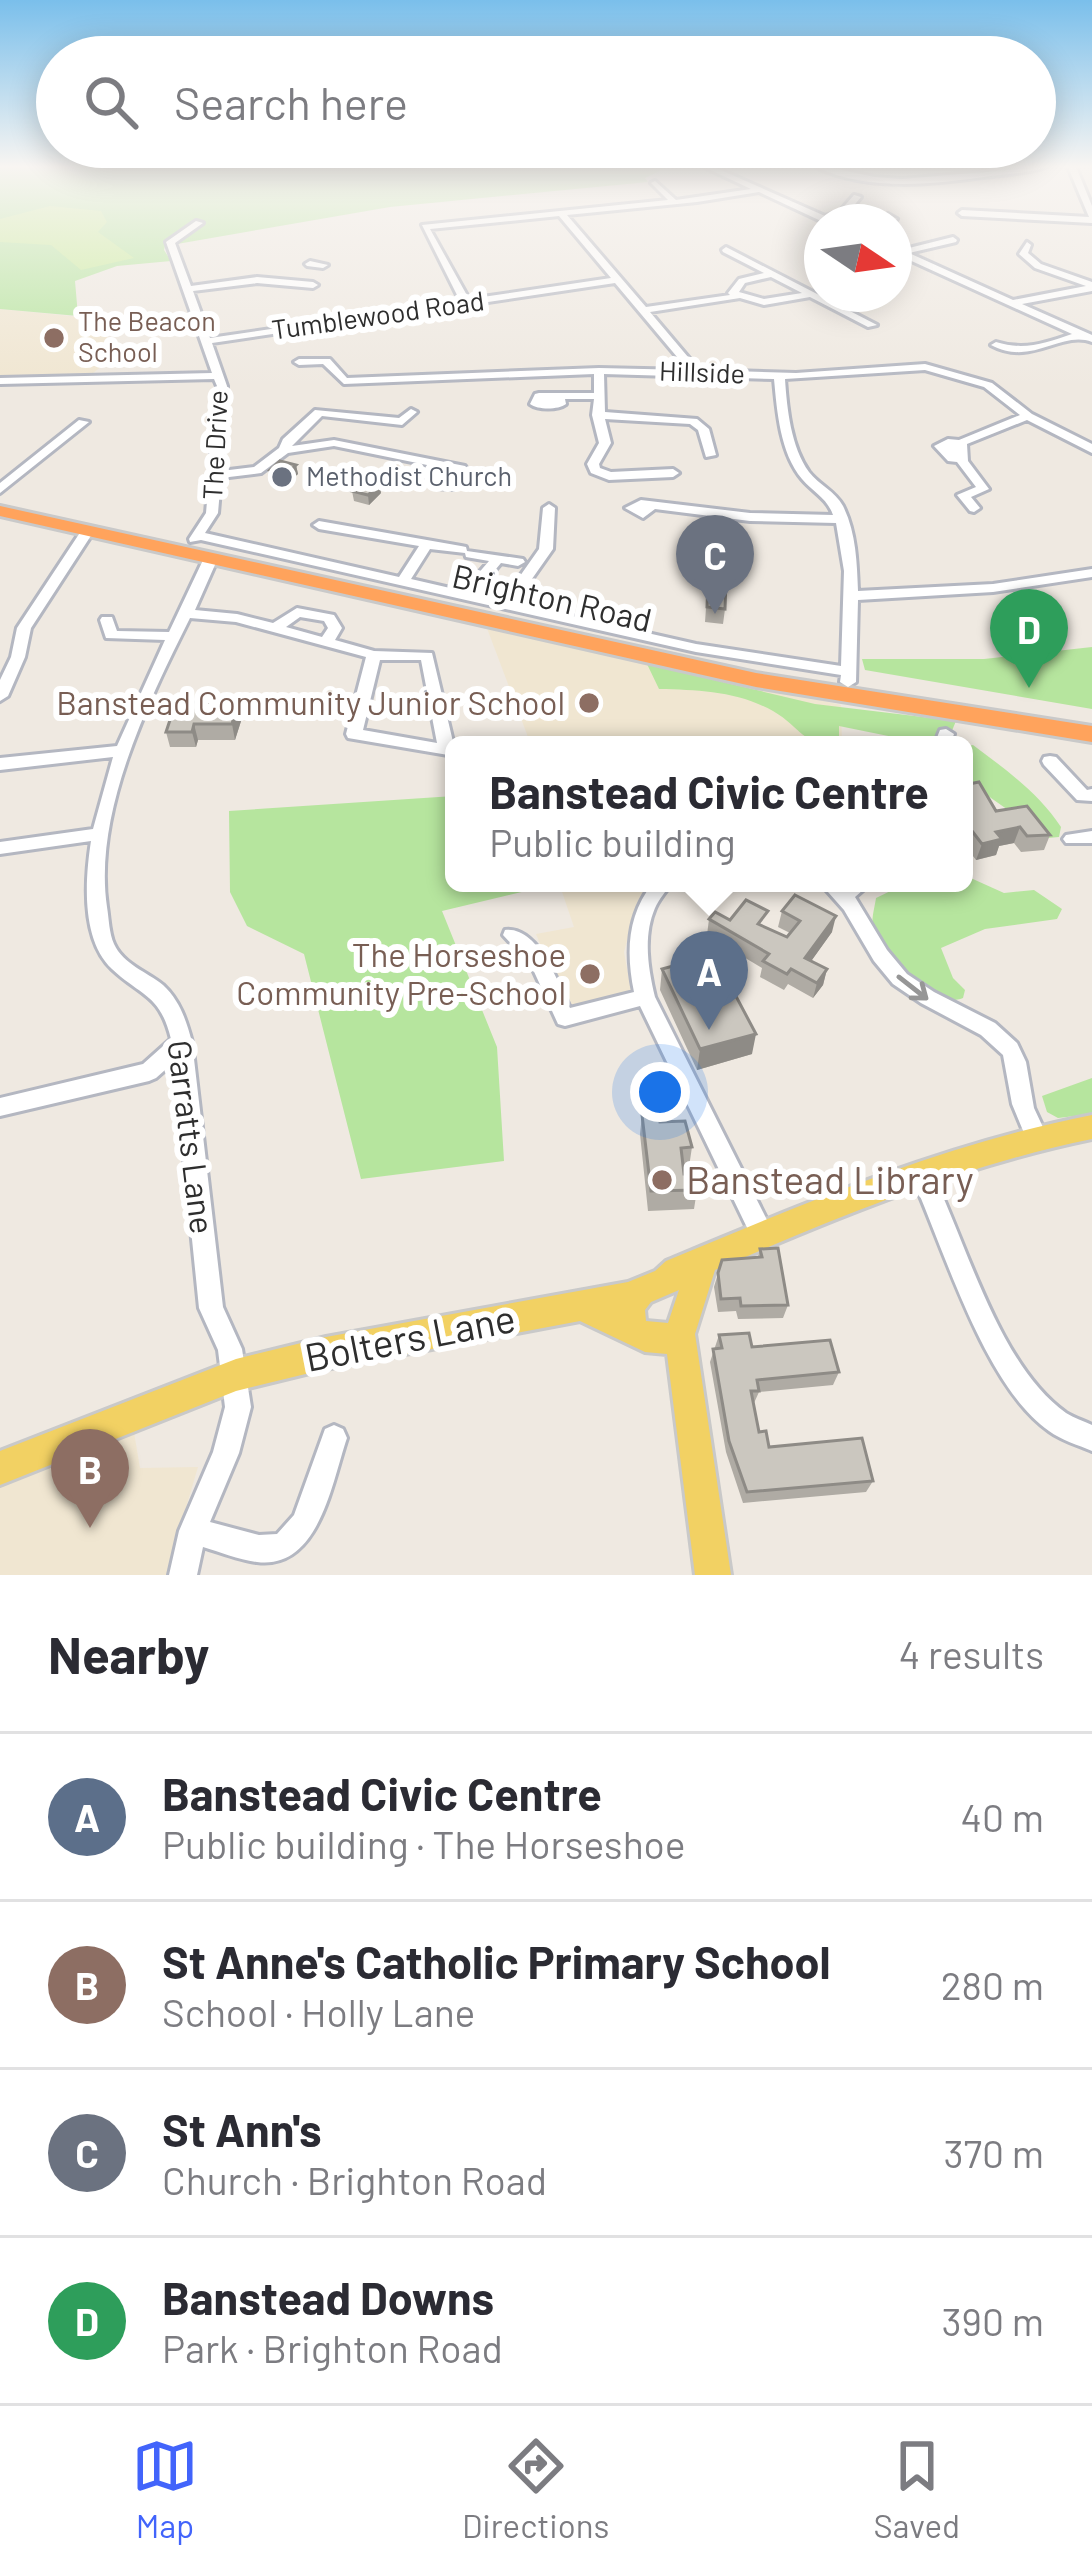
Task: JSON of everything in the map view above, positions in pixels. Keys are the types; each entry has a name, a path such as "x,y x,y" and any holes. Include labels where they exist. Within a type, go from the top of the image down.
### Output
{"highway":[{"name":"Brighton Road","path":"0,509 218,552 217,559 756,680 1092,734"},
{"name":"Brighton Road","path":"92,526 195,538 753,668 848,678 1092,721"}],"main road":[{"path":"657,1322 673,1289 663,1284 703,1260 922,1175 1037,1138 1092,1127"},
{"path":"657,1322 703,1260"},
{"name":"Bolters Lane","path":"0,1468 236,1375 326,1353 584,1306 657,1322"},
{"path":"657,1322 683,1379 712,1575"}],"street":[{"name":"The Drive","path":"172,240 220,376 212,513 195,538"},
{"path":"432,240 466,303"},
{"path":"585,240 696,373"},
{"path":"912,248 944,240"},
{"path":"1027,245 1023,254 1031,262 1092,286"},
{"path":"726,250 804,290"},
{"path":"912,259 1086,337"},
{"path":"189,289 257,280 307,284 316,264"},
{"path":"736,297 734,289 742,281 772,274"},
{"name":"Tumblewood Road","path":"208,341 620,280"},
{"path":"1011,303 1092,286"},
{"path":"646,310 736,297 772,302 804,295"},
{"path":"846,312 872,325"},
{"path":"996,345 1022,350 1086,337"},
{"name":"Hillside","path":"299,362 326,362 344,381 599,370 779,376 897,366 936,368 988,385 1028,416 1092,449"},
{"path":"599,370 598,415 605,447 593,464 603,475 673,473"},
{"path":"0,381 220,376"},
{"path":"779,376 805,476 836,504 840,519 850,596 848,678"},
{"path":"560,396 599,397"},
{"path":"336,411 351,400"},
{"path":"285,450 287,441 314,415 336,411 402,422 411,412"},
{"path":"598,415 699,424 710,455"},
{"path":"974,508 963,495 983,489 961,459 949,457 940,446 948,441 960,443 1028,416"},
{"path":"0,489 83,422"},
{"path":"217,475 257,470 285,450 334,443 439,464"},
{"path":"960,443 965,454 961,459"},
{"path":"605,447 621,450"},
{"path":"507,605 527,583 546,549 549,508"},
{"path":"650,508 840,519"},
{"path":"319,525 339,533 366,532 518,562"},
{"path":"0,696 18,657 24,628 92,526"},
{"name":"Brighton Road","path":"195,538 848,678"},
{"path":"403,581 426,544"},
{"name":"Garratts Lane","path":"217,559 186,613 106,791 98,918 103,944 124,971 162,996 174,1013 182,1042 211,1308 236,1375"},
{"path":"466,596 497,560"},
{"path":"850,596 993,588 1092,573"},
{"path":"277,628 297,612 329,618 335,628 326,642"},
{"path":"186,613 237,618 374,656 418,652 431,661 447,736"},
{"path":"107,620 111,634 175,636"},
{"path":"374,656 354,734 445,750"},
{"path":"0,764 121,751"},
{"path":"1050,761 1089,800"},
{"path":"0,848 100,834"},
{"path":"1072,839 1092,837"},
{"path":"658,892 640,922 637,965 645,998 762,1234"},
{"path":"848,892 896,976 939,1007 970,1017 1009,1048 1019,1073 1021,1102 1037,1138"},
{"path":"512,935 538,961 565,1018 645,998"},
{"path":"0,1107 149,1072 182,1042"},
{"path":"149,1072 187,1087"},
{"path":"922,1175 1021,1390 1057,1425 1092,1438"},
{"path":"183,1575 193,1531 233,1429 236,1375"},
{"path":"193,1531 259,1549 283,1547 305,1523 334,1438"}],"shaded area":[{"name":"The Beacon School","path":"0,309 101,319 113,357 87,378 0,377"},
{"path":"485,623 841,705 842,736 528,736"},
{"name":"The Horseshoe Community Pre-School","path":"562,892 644,892 624,952 632,996 567,1010 536,934 574,927"},
{"path":"134,1432 140,1468 198,1467 166,1575 0,1575 0,1481"}],"green space":[{"path":"0,240 169,240 164,250 171,261 117,266 75,281 78,316 0,309"},
{"path":"110,240 134,258 81,270 51,245 0,242"},
{"path":"1092,647 1092,709 865,670 862,659 984,659"},
{"path":"647,664 815,704 956,721 950,736 888,736 839,726 839,736 805,736 773,711 746,699 659,689"},
{"path":"973,745 1042,803 1061,827 1059,837 1048,838 974,786"},
{"path":"445,797 445,892 521,892 442,911 497,1047 504,1161 361,1179 304,954 247,926 230,892 229,811"},
{"path":"973,879 1004,893 1034,890 1062,909 1057,919 985,929 941,948 953,978 965,990 963,998 950,1000 922,989 895,967 873,927 876,898 888,892 973,892"},
{"path":"1092,1078 1092,1114 1058,1118 1047,1112 1042,1096"}],"building":[{"path":"280,461 296,465 286,474 270,470"},
{"path":"365,480 380,484 368,495 352,491"},
{"path":"708,580 726,581 725,609 707,607"},
{"path":"176,702 238,702 232,724 194,724 192,732 166,732"},
{"path":"979,782 996,811 1027,806 1050,835 1027,836 1020,827 996,832 1002,839 982,844 973,832 973,783"},
{"path":"795,895 836,916 805,958 827,969 817,983 763,961 769,954 709,919 715,912 730,920 746,900 768,911 758,924 787,937 800,921 782,911"},
{"path":"707,945 710,950 718,948 737,983 730,985 756,1034 700,1049 662,969 688,962 683,951"},
{"path":"659,1114 660,1122 685,1121 692,1147 681,1148 684,1174 695,1174 697,1190 651,1191 642,1115"},
{"path":"778,1248 788,1305 741,1306 740,1298 721,1299 718,1273 722,1260 762,1257 760,1249"},
{"path":"749,1333 752,1347 830,1340 839,1372 757,1380 759,1391 751,1391 759,1432 766,1431 769,1447 862,1438 873,1481 747,1492 729,1441 713,1349 722,1348 719,1335"}],"place":[{"name":"The Beacon School","path":"54,338"},
{"name":"Methodist Church","path":"282,477"},
{"name":"St Ann's","path":"715,614"},
{"name":"Banstead Downs","path":"1029,688"},
{"name":"Banstead Community Junior School","path":"589,703"},
{"name":"The Horseshoe Community Pre-School","path":"590,974"},
{"name":"Banstead Civic Centre","path":"709,1030"},
{"name":"Banstead Library","path":"662,1180"},
{"name":"St Anne's Catholic Primary School","path":"90,1528"}]}
